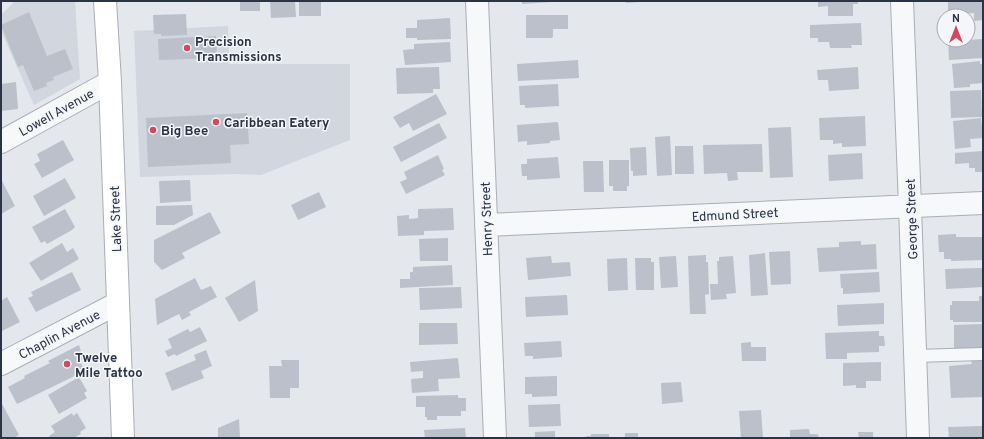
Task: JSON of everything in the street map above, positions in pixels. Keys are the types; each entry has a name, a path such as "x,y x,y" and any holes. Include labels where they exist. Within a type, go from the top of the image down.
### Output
{"main road":[{"name":"Lake Street","path":"105,1 110,82 123,438"}],"street":[{"name":"Henry Street","path":"477,1 495,438"},
{"name":"George Street","path":"902,1 918,438"},
{"name":"Lowell Avenue","path":"1,142 110,82"},
{"name":"Edmund Street","path":"486,225 983,203"},
{"name":"Chaplin Avenue","path":"1,364 118,303"}],"lane":[{"path":"915,356 983,354"}],"shaded area":[{"path":"15,1 75,1 80,79 34,105 1,31 1,15"},
{"path":"228,26 229,64 350,64 350,140 261,175 235,174 140,177 134,31"}],"building":[{"path":"240,1 260,1 260,11 240,11"},
{"path":"270,1 295,1 296,17 271,18"},
{"path":"299,1 321,1 321,16 299,16"},
{"path":"522,1 552,1 552,2 522,4"},
{"path":"626,1 640,1 640,2 626,3"},
{"path":"818,1 858,1 858,4 853,4 853,16 828,16 828,6 818,7"},
{"path":"948,1 983,1 983,20 976,21 976,8 948,8"},
{"path":"29,12 47,56 65,49 73,69 53,77 54,80 46,83 47,86 34,91 23,65 18,67 1,25"},
{"path":"186,14 187,35 161,36 161,34 154,34 153,15"},
{"path":"526,15 568,15 568,29 553,29 553,37 551,38 526,38"},
{"path":"450,18 451,39 417,40 417,38 406,38 406,28 417,28 417,20"},
{"path":"861,23 862,45 851,45 852,48 830,48 829,42 818,42 818,38 810,38 810,25"},
{"name":"Precision Transmissions","path":"216,36 217,58 159,60 158,39"},
{"path":"976,39 983,39 983,58 949,60 948,48 976,48"},
{"path":"450,42 451,62 405,65 403,50 414,49 414,44"},
{"path":"578,60 579,78 518,81 517,64"},
{"path":"980,61 980,64 983,64 983,83 970,84 970,87 954,88 952,64"},
{"path":"439,67 440,89 433,89 433,93 397,94 396,68"},
{"path":"858,67 859,89 829,91 828,80 818,80 817,70"},
{"path":"16,82 18,109 1,111 1,84"},
{"path":"558,84 559,106 525,108 525,105 520,105 519,86"},
{"path":"981,90 982,117 951,118 950,91"},
{"path":"436,94 447,114 413,131 409,123 400,128 393,117"},
{"path":"247,113 249,144 230,145 231,163 148,167 146,118"},
{"path":"865,116 866,146 842,147 842,143 833,144 833,140 820,140 819,118"},
{"path":"981,118 983,138 970,139 971,147 955,149 953,121"},
{"path":"558,122 560,140 550,141 550,143 527,145 527,141 518,142 517,125"},
{"path":"439,123 447,138 401,162 393,147"},
{"path":"791,127 793,177 770,178 768,128"},
{"path":"670,136 672,175 657,176 655,137"},
{"path":"63,140 74,160 42,178 34,164 40,161 37,154"},
{"path":"762,144 763,172 737,172 738,180 728,181 727,173 704,174 703,145"},
{"path":"675,146 693,146 694,174 675,174"},
{"path":"646,147 647,175 633,176 633,171 631,171 630,148"},
{"path":"983,151 983,172 975,172 975,168 969,168 969,163 955,164 955,153"},
{"path":"862,153 863,179 829,181 828,155"},
{"path":"438,155 445,175 406,194 400,182 407,179 404,172"},
{"path":"558,157 560,178 527,180 527,176 522,176 521,164 527,164 527,159"},
{"path":"609,160 629,160 629,186 627,186 627,191 613,191 613,186 609,186"},
{"path":"583,161 603,161 604,192 584,192"},
{"path":"65,178 76,198 44,216 33,196"},
{"path":"1,179 15,206 1,214"},
{"path":"190,180 191,201 160,203 159,181"},
{"path":"319,192 326,207 298,220 291,205"},
{"path":"192,205 193,215 174,225 156,225 156,206"},
{"path":"453,208 454,230 424,231 424,235 398,236 397,216 409,215 409,219 418,218 418,209"},
{"path":"65,209 75,227 47,244 45,241 41,243 32,227"},
{"path":"210,212 221,233 182,253 185,258 162,270 154,262 154,240"},
{"path":"956,234 956,237 983,237 983,260 951,261 951,259 944,259 944,252 939,252 938,235"},
{"path":"448,238 448,261 420,261 419,239"},
{"path":"861,241 861,245 876,244 877,269 819,272 817,248 839,247 839,242"},
{"path":"62,243 67,252 73,248 79,259 41,281 29,263"},
{"path":"790,251 791,284 771,285 769,252"},
{"path":"765,253 768,295 751,296 749,255"},
{"path":"706,255 706,262 708,262 709,294 705,295 706,314 690,314 688,256"},
{"path":"551,256 552,263 570,262 571,276 528,280 526,258"},
{"path":"676,256 678,287 661,288 659,257"},
{"path":"733,256 736,293 726,294 727,299 711,300 710,284 718,284 717,261 719,261 719,257"},
{"path":"627,258 628,290 608,291 607,259"},
{"path":"635,258 651,258 651,262 654,262 654,290 636,290"},
{"path":"452,265 453,285 400,288 400,279 410,279 410,272 413,272 413,267"},
{"path":"983,268 983,287 946,289 945,269"},
{"path":"72,272 81,290 36,312 28,298 33,296 31,292"},
{"path":"879,272 880,292 843,294 840,274"},
{"path":"195,278 201,290 211,286 217,297 189,312 191,315 182,320 179,314 157,325 155,299"},
{"path":"255,280 258,311 239,322 225,298"},
{"path":"461,287 462,308 420,310 419,288"},
{"path":"567,295 568,315 526,317 525,297"},
{"path":"979,296 983,296 983,322 953,322 953,320 950,320 950,305 952,305 952,301 979,301"},
{"path":"7,297 20,322 2,331 1,301"},
{"path":"884,303 884,324 838,326 837,305"},
{"path":"419,323 457,323 458,344 419,345"},
{"path":"983,324 983,349 954,350 954,325"},
{"path":"200,327 207,341 176,356 175,354 168,357 165,351 172,348 168,339 188,329 190,332"},
{"path":"879,331 879,336 884,336 885,346 879,346 879,352 847,353 847,359 826,359 825,333"},
{"path":"561,341 562,357 533,359 533,356 525,356 524,343"},
{"path":"751,342 751,347 766,347 766,361 742,361 741,343"},
{"path":"79,345 83,359 80,361 85,371 17,404 8,387 25,378 24,376 50,363 48,361"},
{"path":"206,350 212,366 201,371 204,378 172,391 165,373 196,360 194,355"},
{"path":"458,358 460,378 438,379 439,391 412,393 411,379 423,378 423,371 411,372 410,362"},
{"path":"281,360 299,360 299,388 290,388 290,398 270,398 269,366 282,366"},
{"path":"983,360 983,397 951,398 949,366 972,364 971,361"},
{"path":"881,362 881,381 866,381 866,388 856,388 856,385 843,386 843,363"},
{"path":"557,376 557,396 532,397 532,394 525,394 525,377"},
{"path":"79,377 87,391 84,393 87,398 59,414 48,395"},
{"path":"681,382 683,402 662,404 661,383"},
{"path":"458,395 458,398 466,398 466,411 461,411 461,416 437,416 437,420 427,420 427,417 425,417 425,407 416,407 416,396"},
{"path":"1,402 19,435 14,438 1,438"},
{"path":"560,404 561,426 529,427 528,405"},
{"path":"761,410 763,438 741,438 739,411"},
{"path":"72,413 73,416 77,413 86,428 80,432 81,434 74,438 50,438 49,436 55,432 51,426"},
{"path":"239,419 240,438 218,438 218,428"},
{"path":"983,426 983,438 949,438 948,427"},
{"path":"465,428 466,438 425,438 424,430"},
{"path":"809,429 810,434 818,434 819,438 790,438 790,430"},
{"path":"555,431 555,438 535,438 535,432"},
{"path":"858,432 873,432 873,438 859,438"},
{"path":"625,433 638,433 638,438 625,438"},
{"path":"591,434 609,434 609,438 587,438 586,436 591,436"}],"place":[{"name":"Precision Transmissions","path":"187,48"},
{"name":"Caribbean Eatery","path":"216,122"},
{"name":"Big Bee","path":"153,130"},
{"name":"Twelve Mile Tattoo","path":"67,364"}]}
